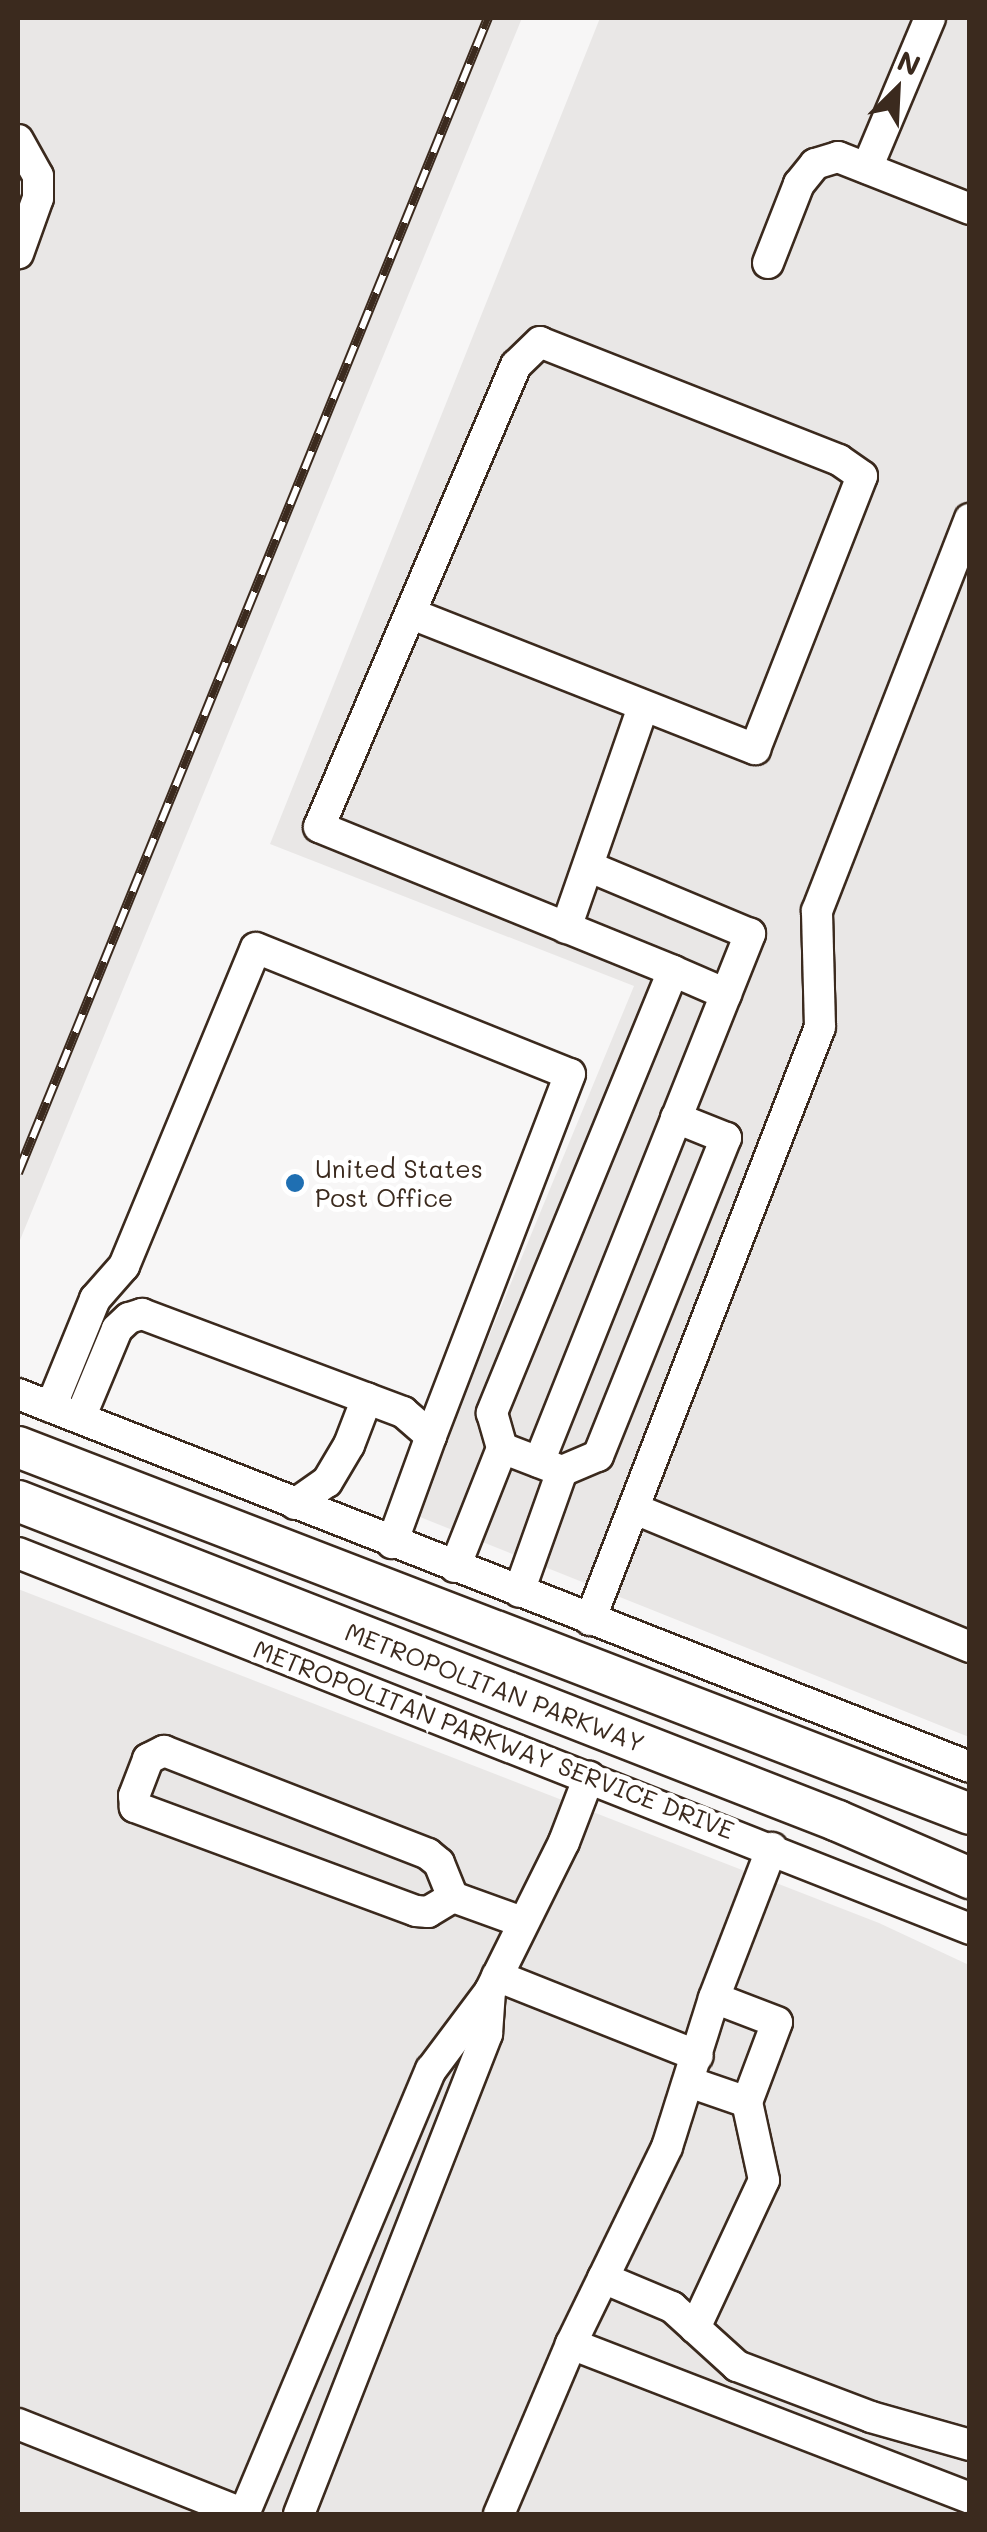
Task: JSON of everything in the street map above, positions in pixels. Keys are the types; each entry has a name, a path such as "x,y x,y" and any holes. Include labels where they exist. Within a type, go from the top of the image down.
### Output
{"main road":[{"name":"METROPOLITAN PARKWAY","path":"18,1447 970,1814"},
{"name":"METROPOLITAN PARKWAY","path":"18,1501 838,1821 970,1878"}],"street":[{"path":"867,168 930,18"},
{"path":"18,140 38,176 38,198 18,254"},
{"path":"768,263 799,184 816,164 838,157 970,210"},
{"path":"412,614 755,749 862,476 839,460 540,342 516,364 318,826 726,994"},
{"path":"590,1620 820,1027 817,911 970,519"},
{"path":"566,928 643,706"},
{"path":"518,1592 550,1466 676,1118 750,934 590,867"},
{"path":"392,1542 570,1074 256,948 124,1266 95,1299 28,1400 80,1418 295,1504 518,1592 970,1767"},
{"path":"455,1567 502,1448 492,1413 673,970"},
{"path":"502,1448 550,1466 598,1456 726,1138 676,1118"},
{"path":"109,1283 129,1318"},
{"path":"80,1418 117,1329 129,1318 156,1316 403,1412 431,1436"},
{"path":"295,1504 327,1482 349,1444 366,1398"},
{"path":"635,1509 970,1647"},
{"name":"METROPOLITAN PARKWAY SERVICE DRIVE","path":"18,1552 970,1928"},
{"path":"453,1897 428,1912 416,1911 135,1806 134,1796 148,1758 164,1751 428,1854 439,1863 453,1897 522,1922"},
{"path":"18,2424 244,2514 431,2070 494,1984 564,1842 589,1777"},
{"path":"498,2514 571,2344 667,2147 714,1998 772,1848"},
{"path":"494,1984 694,2069 747,2102"},
{"path":"299,2514 487,2034 494,1984"},
{"path":"696,2328 764,2180 747,2102 776,2022 714,1998"},
{"path":"603,2278 672,2306 736,2366 871,2417 970,2445"},
{"path":"335,2297 377,2314"},
{"path":"571,2344 970,2498"}],"shaded area":[{"path":"18,18 522,18 18,1245"},
{"path":"600,18 969,18 969,1737 415,1515 634,986 270,844"},
{"path":"18,1589 879,1923 969,1965 969,2514 18,2514"}],"railway":[{"path":"18,1173 488,18"}],"place":[{"name":"United States Post Office","path":"295,1183"}]}
